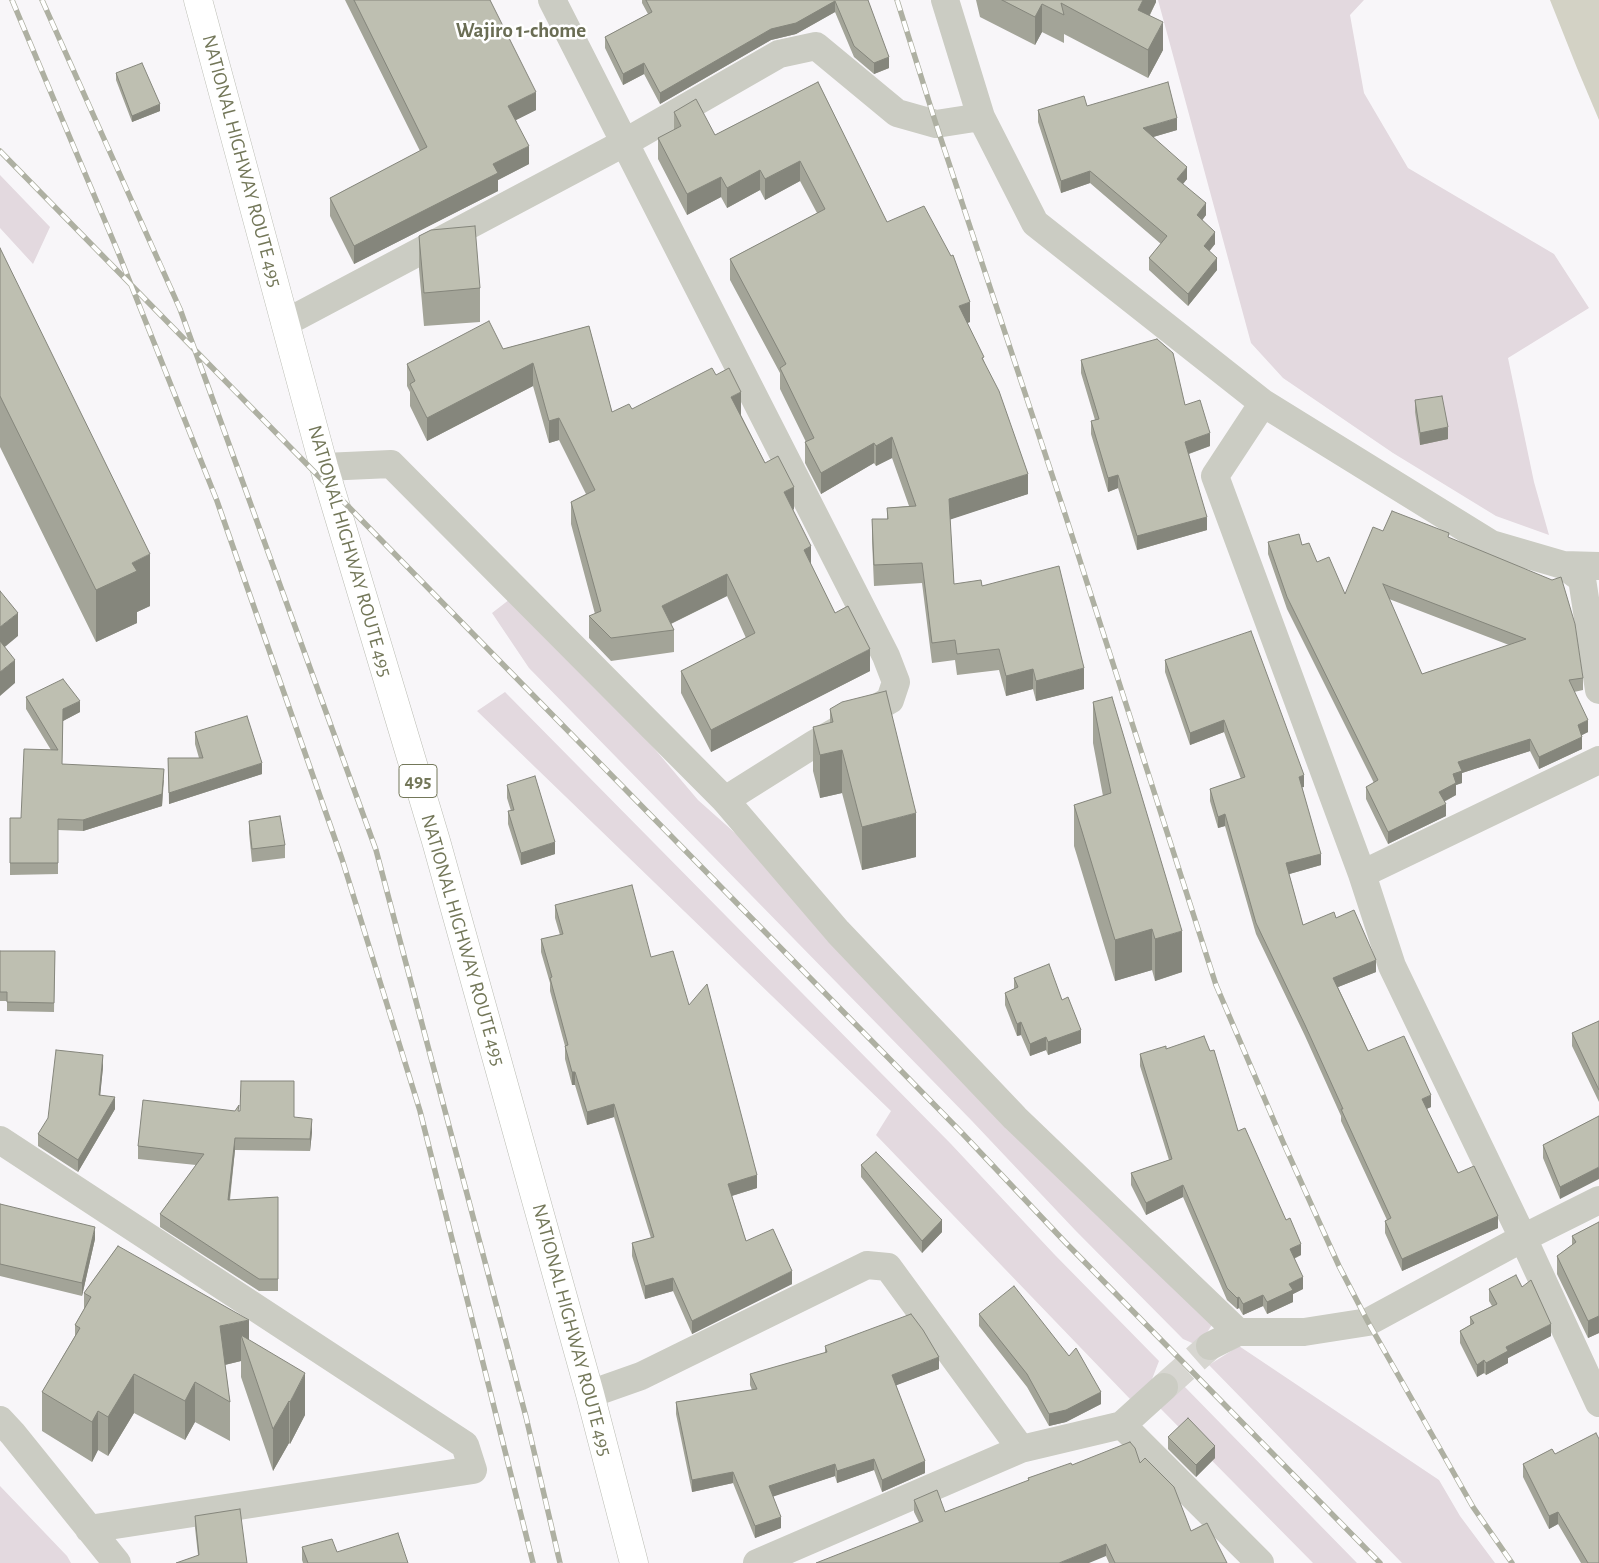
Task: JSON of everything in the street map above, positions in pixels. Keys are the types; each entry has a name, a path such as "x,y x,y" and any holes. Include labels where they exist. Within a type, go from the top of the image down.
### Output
{"highway":[{"name":"NATIONAL HIGHWAY ROUTE 495","path":"198,0 324,467 436,841 590,1394 634,1563"}],"street":[{"path":"552,0 886,656 896,682 890,700 814,744 725,800"},
{"path":"945,0 981,118 1034,223 1263,403 1490,544 1563,565 1599,566"},
{"path":"285,323 624,143 779,54 816,46 897,113 936,124 981,118"},
{"path":"1263,403 1214,476 1362,874 1392,966 1523,1238 1599,1403"},
{"path":"324,467 391,464 725,800 838,932 1015,1118 1238,1332"},
{"path":"1563,565 1582,579 1599,690"},
{"path":"1362,874 1599,760"},
{"path":"0,1140 465,1445 473,1470 89,1529"},
{"path":"1210,1346 1238,1332 1304,1332 1368,1322 1523,1238 1599,1200"},
{"path":"590,1394 641,1376 867,1265 888,1267 1021,1449"},
{"path":"757,1563 1021,1449 1122,1425 1164,1387"},
{"path":"0,1420 14,1434 117,1563"},
{"path":"1122,1425 1260,1563"}],"shaded area":[{"path":"1158,0 1364,0 1350,15 1364,93 1408,168 1554,254 1589,308 1508,358 1534,482 1549,535 1496,516 1393,453 1283,378 1251,343"},
{"path":"1550,0 1599,0 1599,120 1577,68"},
{"path":"0,175 50,227 33,264 0,228"},
{"path":"514,596 653,747 698,800 744,841 1216,1318 1199,1346 1183,1339 1075,1230 972,1121 529,668 492,613"},
{"path":"505,692 951,1144 1054,1254 1159,1361 1149,1387 1130,1399 876,1135 891,1111 477,711"},
{"path":"1239,1346 1439,1480 1460,1516 1495,1563 1402,1563 1209,1365"},
{"path":"1183,1385 1357,1563 1313,1563 1160,1408"},
{"path":"0,1486 67,1556 71,1563 0,1563"}],"building":[{"path":"354,0 490,0 536,92 508,106 529,146 493,164 498,173 354,246 330,198 427,147"},
{"path":"646,0 868,0 889,57 874,63 854,46 835,1 796,23 771,29 660,93 644,63 623,74 605,37 652,12"},
{"path":"1002,0 1143,0 1138,10 1163,22 1148,50 1061,3 1064,15 1042,4 1035,17"},
{"path":"142,63 160,104 132,116 116,73"},
{"path":"818,82 887,222 924,206 951,256 953,255 970,302 959,306 999,391 1028,474 949,499 954,584 981,580 982,586 1059,566 1084,668 1036,681 1033,669 1006,676 999,649 957,654 955,640 932,643 922,563 874,565 872,519 888,519 887,508 916,506 892,437 876,446 874,443 821,473 805,442 814,438 780,368 786,364 730,259 825,209 800,161 765,179 760,170 727,188 721,177 687,194 658,138 681,126 674,112 696,99 715,135"},
{"path":"1168,82 1177,118 1143,128 1187,167 1177,179 1206,203 1197,215 1215,232 1204,246 1217,258 1188,294 1149,258 1167,236 1090,171 1061,181 1038,110 1084,96 1087,106"},
{"path":"475,226 480,288 424,293 419,236 431,230"},
{"path":"0,248 150,554 132,563 137,571 96,590 0,396"},
{"path":"489,321 503,349 589,326 612,412 629,404 632,409 712,368 716,375 729,368 741,392 731,397 765,463 778,456 794,487 784,492 811,546 804,550 835,613 848,606 870,649 711,730 681,671 755,633 727,574 662,606 674,630 611,638 589,616 601,611 571,502 595,490 559,418 549,421 533,363 427,418 410,384 415,381 407,364"},
{"path":"1157,339 1173,353 1185,405 1200,400 1210,433 1185,442 1207,517 1137,536 1118,475 1108,478 1091,421 1099,419 1081,360"},
{"path":"1442,396 1448,427 1420,433 1415,400"},
{"path":"1392,511 1449,533 1448,537 1552,580 1561,577 1575,624 1583,678 1569,680 1588,720 1578,725 1582,737 1539,757 1530,739 1458,762 1462,771 1453,774 1456,783 1439,792 1446,804 1388,832 1366,787 1378,780 1287,597 1268,542 1299,534 1302,545 1309,543 1317,562 1329,557 1345,594 1373,527 1383,531","holes":["1383,584 1526,639 1422,674"]},
{"path":"0,591 18,613 0,627"},
{"path":"1251,631 1304,775 1299,777 1321,854 1286,863 1303,925 1334,912 1336,918 1354,910 1376,960 1333,978 1368,1051 1404,1036 1431,1095 1422,1099 1458,1173 1474,1166 1498,1216 1402,1259 1385,1221 1391,1218 1305,1025 1256,923 1225,814 1218,817 1210,789 1245,777 1224,720 1190,733 1165,660"},
{"path":"0,641 15,660 0,672"},
{"path":"63,679 80,701 63,709 62,764 164,769 162,794 83,820 58,819 58,863 10,863 10,818 21,818 24,749 58,750 26,697"},
{"path":"886,691 916,813 862,827 842,750 820,755 813,727 833,722 830,709 842,702"},
{"path":"1112,697 1182,931 1155,939 1152,929 1115,940 1074,805 1111,793 1093,702"},
{"path":"247,716 262,763 169,793 168,758 203,758 195,732"},
{"path":"535,776 555,842 521,853 508,811 514,810 507,785"},
{"path":"280,816 285,845 252,849 249,821"},
{"path":"632,885 651,957 673,951 689,1005 707,984 757,1175 728,1184 746,1241 773,1229 792,1271 692,1321 673,1278 645,1286 632,1243 654,1237 614,1104 587,1112 575,1072 572,1072 565,1046 568,1045 541,939 563,934 555,905"},
{"path":"0,951 55,951 54,1003 7,1002 7,992 0,992"},
{"path":"1049,964 1062,1000 1068,997 1081,1030 1048,1042 1046,1037 1030,1044 1021,1022 1017,1024 1005,993 1018,987 1014,978"},
{"path":"1599,1021 1599,1090 1572,1033"},
{"path":"1204,1036 1210,1051 1214,1050 1238,1131 1245,1128 1286,1220 1290,1218 1301,1244 1290,1249 1303,1277 1289,1284 1293,1290 1267,1302 1263,1295 1243,1304 1239,1297 1237,1298 1227,1288 1183,1185 1146,1203 1131,1173 1172,1159 1140,1054 1166,1046 1166,1049"},
{"path":"56,1050 103,1055 99,1095 115,1097 78,1160 38,1134 48,1118"},
{"path":"241,1081 294,1081 294,1117 312,1119 310,1139 235,1138 228,1200 278,1197 278,1279 259,1279 160,1214 204,1154 138,1146 143,1100 235,1111 239,1105 238,1111 240,1111"},
{"path":"1599,1116 1599,1167 1560,1187 1543,1145"},
{"path":"876,1152 942,1220 922,1241 861,1165"},
{"path":"0,1204 95,1227 82,1283 0,1264"},
{"path":"1599,1222 1599,1316 1588,1321 1557,1256 1576,1242 1572,1236"},
{"path":"118,1246 249,1320 220,1326 230,1402 195,1382 185,1401 134,1374 108,1417 98,1411 92,1422 42,1392 80,1328 75,1325 91,1297 84,1293"},
{"path":"1516,1275 1522,1287 1531,1280 1551,1324 1506,1347 1508,1351 1486,1363 1484,1360 1477,1365 1460,1331 1474,1323 1470,1317 1497,1304 1489,1289"},
{"path":"1014,1286 1069,1356 1076,1348 1101,1392 1066,1410 1049,1414 1027,1374 979,1314"},
{"path":"911,1314 939,1357 892,1375 925,1461 882,1480 874,1459 837,1471 835,1464 769,1486 781,1517 755,1526 733,1472 692,1480 676,1402 757,1389 750,1374 827,1352 825,1346"},
{"path":"241,1335 305,1373 273,1429"},
{"path":"1188,1418 1215,1446 1196,1465 1168,1437"},
{"path":"1596,1433 1599,1439 1599,1563 1588,1563 1558,1512 1549,1516 1523,1464 1552,1449 1555,1454"},
{"path":"1130,1442 1135,1448 1140,1463 1145,1458 1174,1487 1191,1531 1207,1523 1227,1563 1115,1563 1106,1544 1059,1563 816,1563 923,1521 914,1500 937,1490 945,1512 1029,1480 1028,1478 1071,1463 1072,1465"},
{"path":"240,1509 247,1563 176,1563 199,1555 195,1516"},
{"path":"398,1533 408,1563 308,1563 302,1547 332,1539 337,1552"}],"tunnel":[{"path":"1164,1387 1210,1346"}],"railway":[{"path":"12,0 118,252 217,501 342,859 420,1111 533,1563"},
{"path":"42,0 180,309 376,850 526,1417 560,1563"},
{"path":"897,0 1216,985 1283,1142 1339,1266 1368,1322 1473,1507 1512,1563"},
{"path":"0,151 962,1133 1065,1242 1380,1563"}],"district":[{"name":"Wajiro 1-chome","path":"521,31"}]}
